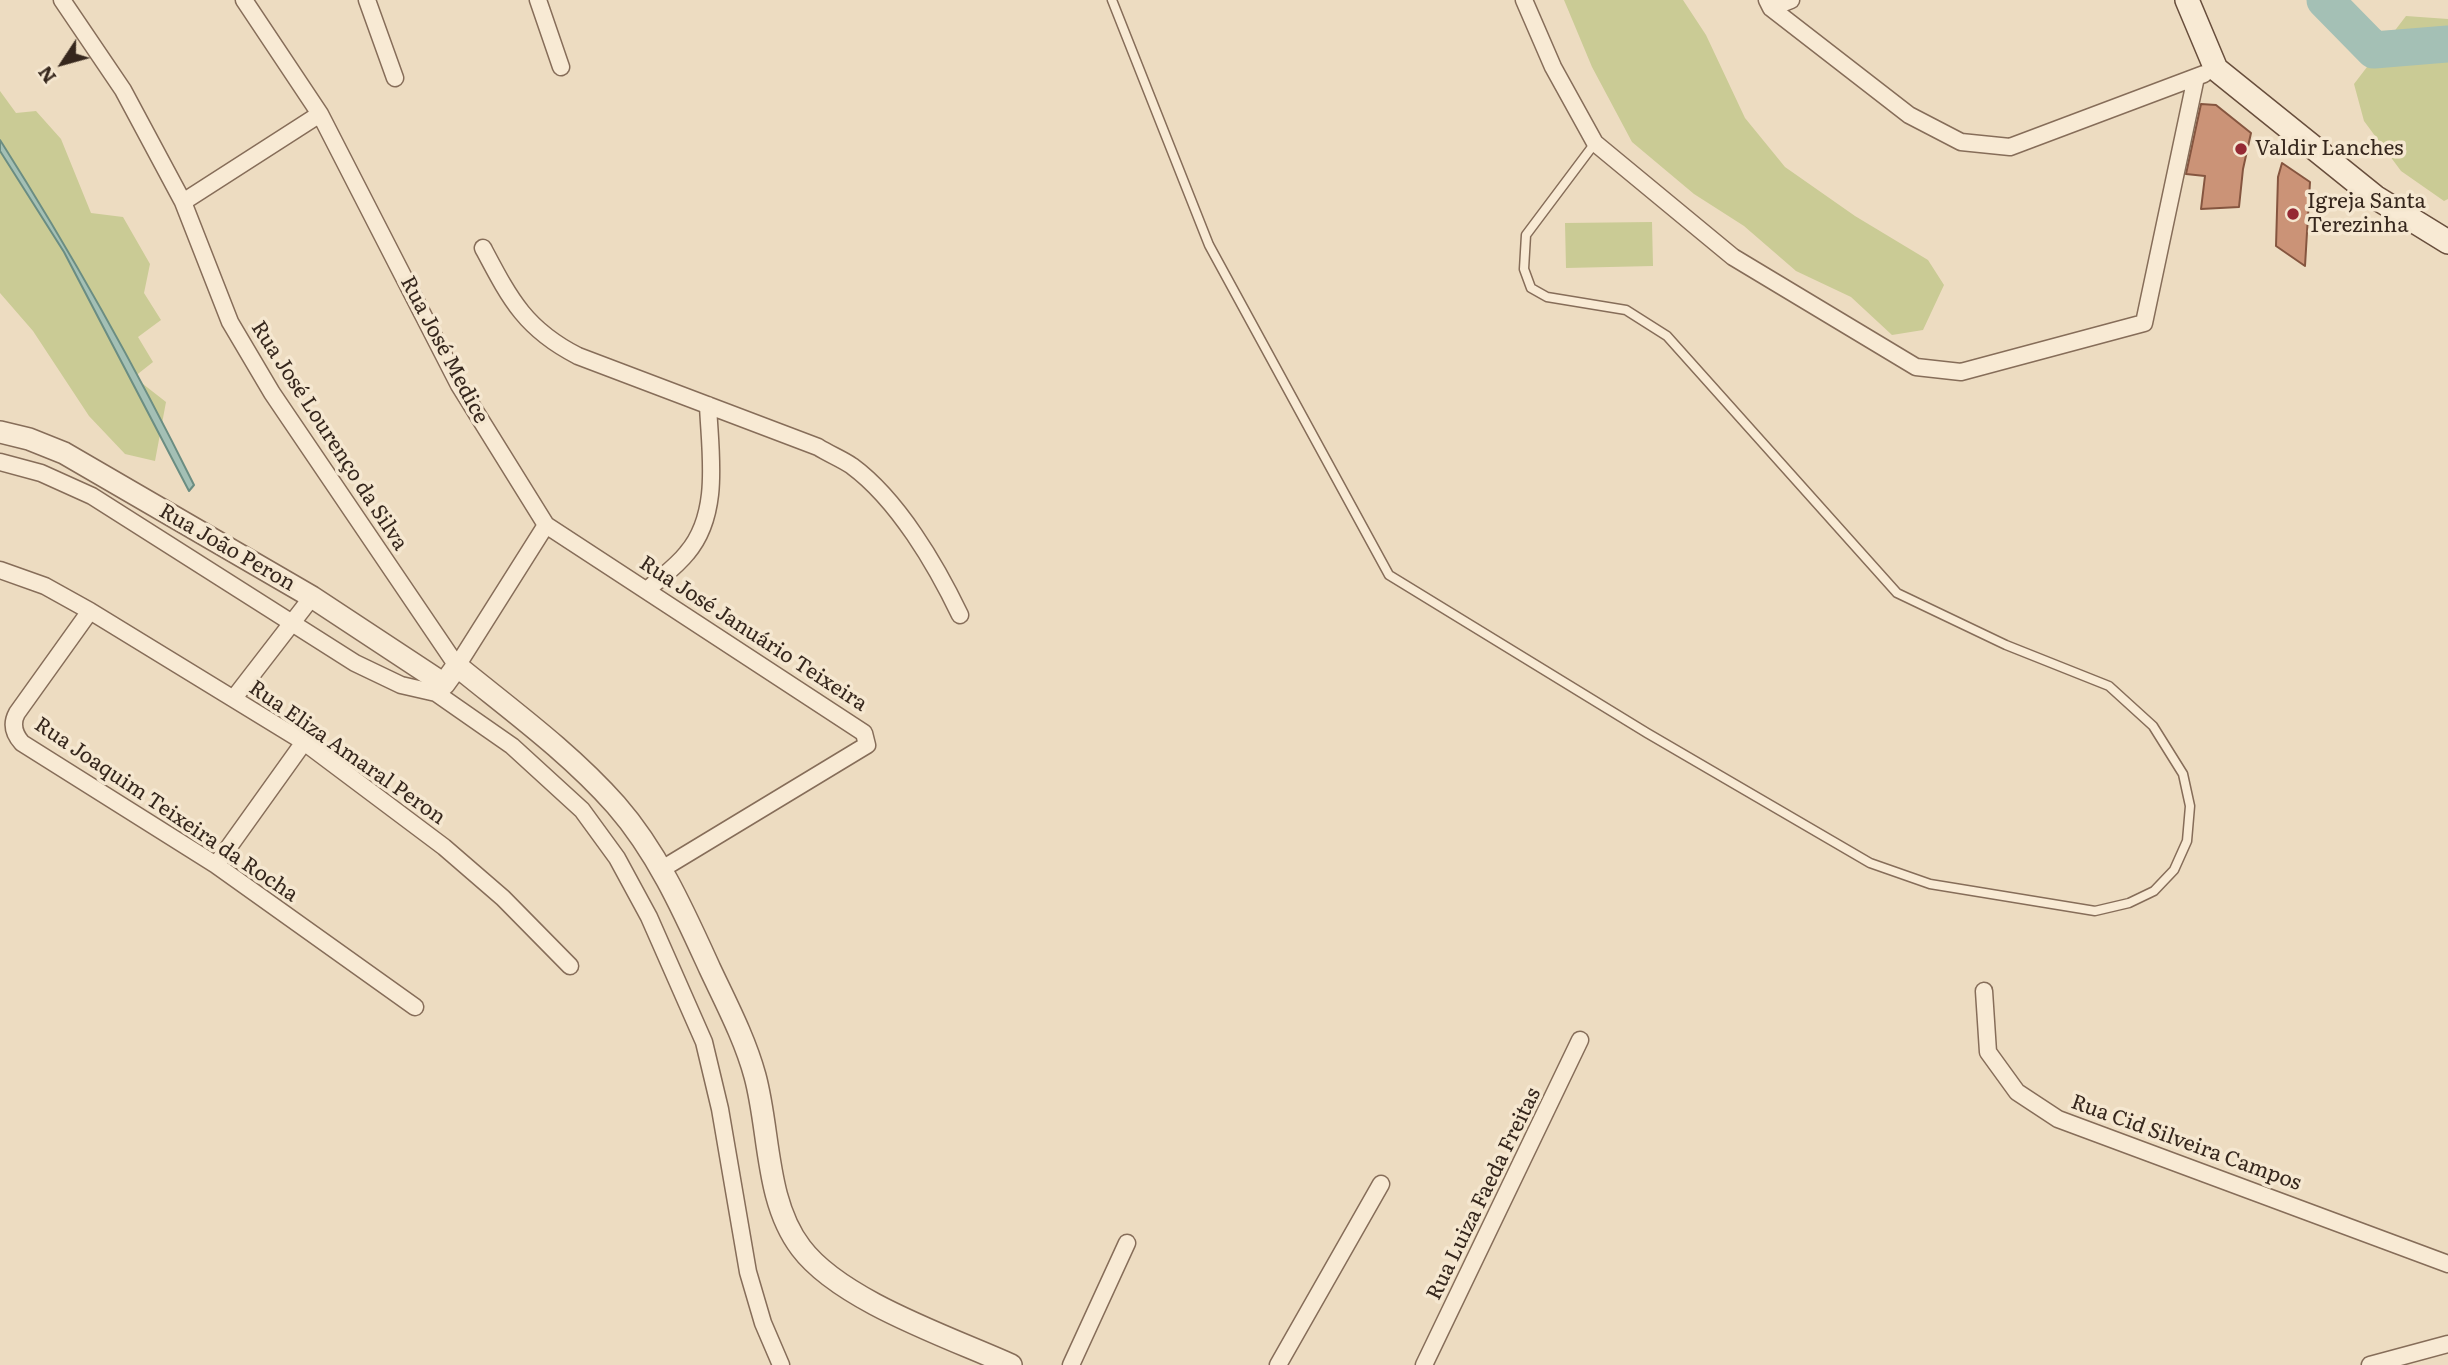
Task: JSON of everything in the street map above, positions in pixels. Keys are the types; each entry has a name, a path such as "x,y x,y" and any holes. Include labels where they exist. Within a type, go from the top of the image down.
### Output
{"main road":[{"path":"2187,0 2206,73 2375,197 2448,242"}],"street":[{"name":"Rua José Lourenço da Silva","path":"62,0 123,90 183,202 214,288 237,334 446,681"},
{"name":"Rua José Medice","path":"244,0 320,114 459,385 546,525"},
{"path":"367,0 395,78"},
{"path":"538,0 561,66"},
{"path":"1524,0 1552,66 1595,143 1733,257 1916,367 1961,372 2144,323 2206,73"},
{"path":"1769,4 1791,0"},
{"path":"1769,4 1909,115 1961,142 2010,147 2206,73"},
{"path":"183,202 320,114"},
{"path":"483,248 511,302 550,342 818,447 852,467 912,532 942,576 960,615"},
{"path":"647,590 688,553 705,515 712,493 709,405"},
{"name":"Rua João Peron","path":"0,432 29,439 64,453 312,597 577,764 617,806 662,869 726,1004 755,1075 782,1215 800,1247 822,1271 853,1293 1011,1365"},
{"path":"0,462 41,473 92,496 380,677 446,681 582,810 617,858 649,917 704,1042 720,1109 748,1272 763,1323 781,1365"},
{"path":"446,681 546,525"},
{"name":"Rua José Januário Teixeira","path":"546,525 859,727 867,739 867,745 662,869"},
{"name":"Rua Eliza Amaral Peron","path":"0,570 45,586 90,611 304,742 444,847 503,898 570,966"},
{"path":"234,698 312,597"},
{"name":"Rua Joaquim Teixeira da Rocha","path":"90,611 17,713 13,727 16,737 216,865 415,1007"},
{"path":"216,865 304,742"},
{"name":"Rua Cid Silveira Campos","path":"1984,991 1988,1052 2017,1092 2058,1119 2448,1264"},
{"name":"Rua Luiza Faeda Freitas","path":"1424,1365 1497,1218 1580,1040"},
{"path":"1278,1365 1381,1184"},
{"path":"1071,1365 1127,1243"},
{"path":"2370,1365 2448,1344"}],"lane":[{"path":"1112,0 1209,245 1389,575 1647,733 1870,863 1930,884 2095,911 2129,903 2154,891 2174,870 2187,841 2190,806 2183,774 2153,726 2109,687 2006,645 1897,593 1667,336 1626,310 1547,297 1531,288 1524,269 1526,235 1595,143"}],"green space":[{"path":"1564,0 1683,0 1706,35 1745,118 1785,167 1855,216 1928,260 1944,285 1923,330 1892,335 1851,297 1796,271 1744,226 1694,194 1632,142 1592,67"},
{"path":"2406,16 2448,19 2448,199 2444,201 2401,171 2364,121 2354,84"},
{"path":"0,91 16,113 36,111 61,139 91,213 123,217 150,264 144,293 161,320 138,337 153,362 134,377 166,402 155,461 125,454 89,416 33,331 0,293"},
{"path":"1652,222 1653,266 1566,268 1565,223"}],"shaded area":[{"path":"0,140 77,267 149,397 194,485 189,491 64,252 0,151"}],"building":[{"path":"2201,104 2216,105 2251,133 2243,169 2239,207 2201,209 2205,176 2186,174"},
{"name":"Igreja Santa Terezinha","path":"2282,163 2310,182 2305,266 2276,246 2278,177"}],"waterway":[{"path":"2325,0 2374,50 2448,44"}],"place":[{"name":"Valdir Lanches","path":"2241,149"},
{"name":"Igreja Santa Terezinha","path":"2293,214"}]}
